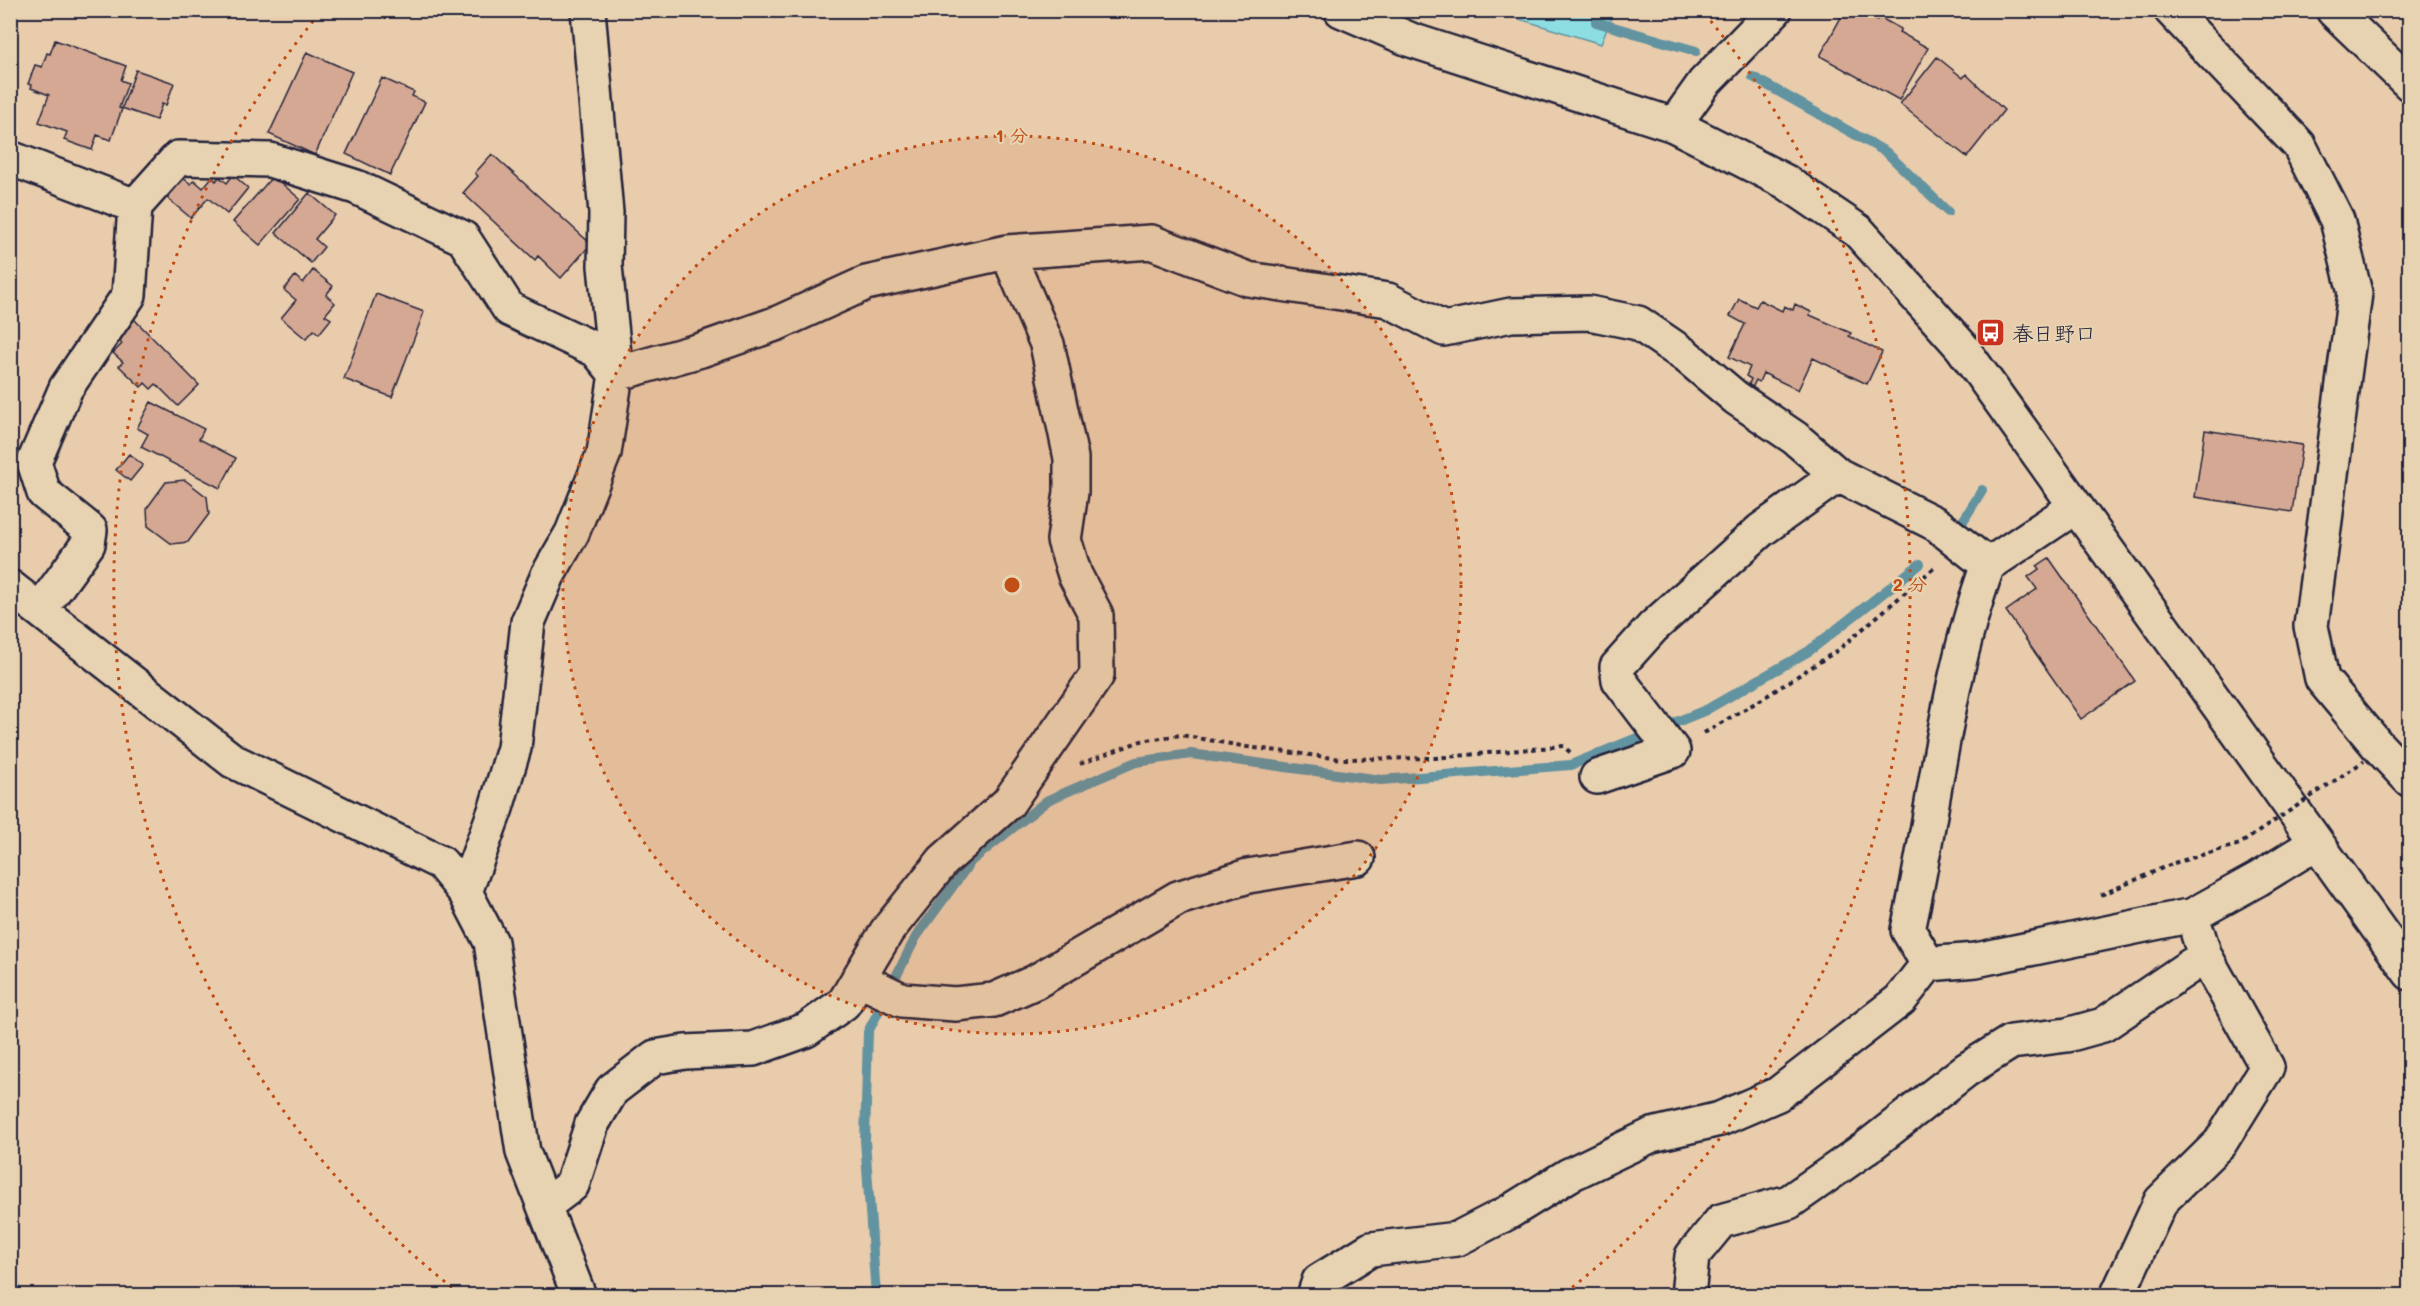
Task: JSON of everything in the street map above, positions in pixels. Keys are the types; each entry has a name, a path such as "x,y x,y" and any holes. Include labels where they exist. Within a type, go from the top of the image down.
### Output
{"street":[{"path":"465,892 496,808 514,748 528,622 548,575 572,533 604,453 616,374 605,266 606,213 588,10"},
{"path":"1341,10 1411,40 1674,125 1786,182 1858,231 1961,346 2409,973"},
{"path":"1674,125 1704,83 1775,10"},
{"path":"2171,10 2300,145 2337,219 2355,293 2311,626 2322,679 2409,780"},
{"path":"2333,10 2409,84"},
{"path":"10,158 135,206"},
{"path":"39,610 88,544 90,530 44,493 34,462 66,388 129,295 135,206 178,158 270,160 356,187 463,238 509,309 596,350 616,374"},
{"path":"616,374 701,350 778,322 866,283 1007,252 1151,242 1248,279 1388,300 1444,328 1510,315 1589,313 1638,323 1685,355 1736,398 1795,438 1838,475 1936,524 1988,565"},
{"path":"544,1206 572,1185 592,1124 612,1090 655,1057 685,1052 753,1049 806,1030 844,1003 887,931 943,861 1008,803 1097,675 1096,615 1074,574 1064,540 1071,492 1071,458 1047,344 1007,252"},
{"path":"1597,777 1673,751 1619,680 1617,668 1653,627 1761,530 1838,475"},
{"path":"1928,964 1908,930 1971,611 1988,565 2075,507"},
{"path":"10,587 233,761 441,863 465,892 491,942 523,1152 579,1296"},
{"path":"1314,1296 1319,1281 1371,1249 1457,1239 1509,1212 1569,1175 1652,1135 1720,1119 1778,1094 1900,1000 1928,964 1976,960 2193,915 2259,879 2316,843"},
{"path":"858,980 902,999 955,1004 994,1000 1035,982 1178,898 1248,876 1358,858"},
{"path":"2117,1296 2161,1202 2220,1143 2266,1067 2205,956 2193,915"},
{"path":"1688,1296 1692,1256 1721,1221 1789,1202 1866,1148 1966,1070 2011,1042 2067,1035 2103,1025 2205,956"}],"path":[{"path":"1673,751 1762,699 1838,650 1962,545"},
{"path":"1071,768 1141,741 1181,735 1248,747 1342,759 1435,759 1563,746"},
{"path":"2174,863 2240,844 2364,761"}],"water":[{"path":"1493,11 1614,11 1601,44"}],"building":[{"path":"1845,10 1860,10 1877,20 1879,17 1901,29 1899,32 1928,48 1899,100 1820,56"},
{"path":"55,40 126,66 121,80 128,83 111,140 97,135 92,150 64,140 67,132 39,122 49,95 31,88 32,85 28,84 35,65 42,67"},
{"path":"307,52 352,72 315,155 269,134"},
{"path":"1937,57 1963,78 1966,74 2004,110 1967,157 1900,104"},
{"path":"136,70 174,83 166,105 162,104 156,120 122,108"},
{"path":"382,78 414,92 412,96 425,102 390,175 346,154"},
{"path":"492,154 591,244 561,278 538,256 535,260 463,193 478,176 475,173"},
{"path":"233,175 248,188 227,214 208,198 191,218 167,198 183,178 191,184 194,180 203,188 212,177 216,181 219,177 227,183"},
{"path":"273,176 300,199 260,245 233,222"},
{"path":"309,193 335,215 315,239 324,247 311,263 276,233"},
{"path":"313,270 333,286 326,295 335,303 325,315 331,319 319,334 314,330 306,339 281,318 296,300 284,290 295,276 303,283"},
{"path":"376,294 424,312 392,397 344,379"},
{"path":"1739,299 1756,307 1760,300 1782,311 1784,306 1793,310 1795,304 1811,312 1810,315 1851,333 1849,336 1882,352 1867,384 1813,358 1798,390 1763,373 1759,382 1756,380 1752,388 1748,386 1751,379 1746,376 1750,367 1729,357 1745,324 1730,316"},
{"path":"133,318 199,385 178,406 156,384 151,389 145,383 141,387 119,366 123,362 113,353 122,344 115,336"},
{"path":"151,402 204,429 199,439 236,458 220,488 141,447 148,434 137,428"},
{"path":"2205,430 2302,445 2292,512 2195,497"},
{"path":"129,454 143,465 130,481 116,470"},
{"path":"185,480 207,497 209,514 188,542 172,544 148,526 147,508 166,482"},
{"path":"2049,558 2135,681 2081,719 2006,611 2037,589 2028,577 2039,569 2037,566"}],"waterway":[{"path":"1596,22 1696,51"},
{"path":"1753,77 1886,152 1948,212"},
{"path":"1960,526 1982,490"},
{"path":"876,1296 865,1140 868,1032 916,937 971,861 1048,800 1136,762 1191,754 1381,780 1571,765 1706,710 1809,651 1920,564"},
{"path":"10,1269 18,1296"}],"place":[{"name":"春日野口","path":"1991,332"}]}
